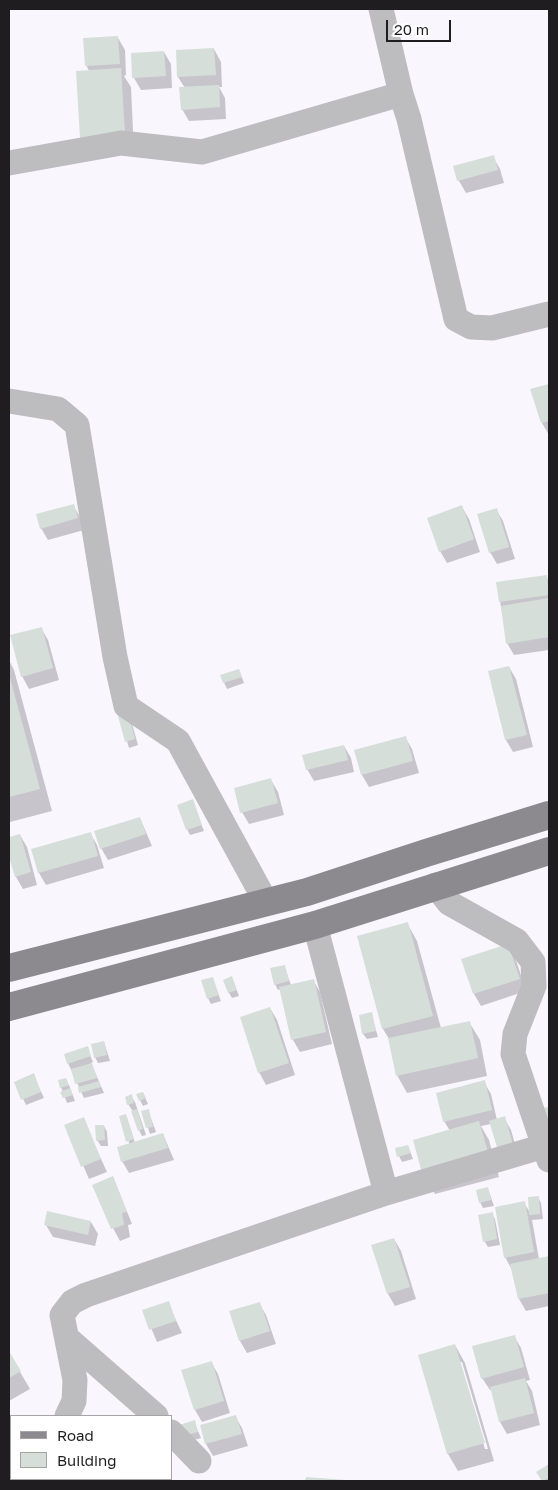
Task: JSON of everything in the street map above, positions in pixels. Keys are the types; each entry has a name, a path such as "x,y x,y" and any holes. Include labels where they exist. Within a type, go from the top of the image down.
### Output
{"main road":[{"path":"9,968 307,892 426,852 549,815"},
{"path":"9,1007 315,925 434,885 549,851"}],"street":[{"path":"381,9 456,319 471,328 492,328 549,314"},
{"path":"9,163 121,143 202,152 401,94"},
{"path":"9,401 58,409 77,425 115,657 126,706 178,741 266,902"},
{"path":"67,1415 74,1401 75,1380 62,1315 72,1302 86,1295 386,1193 547,1153 513,1054 515,1034 534,986 534,962 517,941 449,903 434,885"},
{"path":"315,925 386,1193"},
{"path":"67,1338 155,1415"},
{"path":"172,1433 199,1461"}],"building":[{"path":"118,36 120,64 85,66 83,38"},
{"path":"214,48 216,75 177,77 176,50"},
{"path":"164,51 166,76 132,78 131,53"},
{"path":"121,68 125,135 80,138 76,71"},
{"path":"219,85 220,107 181,110 179,87"},
{"path":"494,155 498,170 457,181 453,166"},
{"path":"549,384 549,421 541,423 530,389"},
{"path":"74,504 78,518 40,529 36,514"},
{"path":"462,505 474,539 439,552 427,518"},
{"path":"497,508 509,547 489,553 477,514"},
{"path":"547,575 549,595 499,602 496,582"},
{"path":"549,598 549,637 506,644 501,606"},
{"path":"42,627 53,668 21,677 10,635"},
{"path":"509,666 527,735 505,740 488,671"},
{"path":"239,669 242,677 223,683 220,675"},
{"path":"9,674 40,789 9,797"},
{"path":"128,713 135,739 125,742 118,716"},
{"path":"406,736 413,761 361,775 354,750"},
{"path":"344,745 348,760 306,770 302,755"},
{"path":"271,778 278,803 240,813 234,788"},
{"path":"193,799 202,825 186,830 177,805"},
{"path":"140,817 146,834 100,849 94,831"},
{"path":"91,832 98,856 38,873 31,849"},
{"path":"20,834 31,872 15,877 9,857 9,837"},
{"path":"408,922 433,1016 382,1029 357,936"},
{"path":"508,944 520,979 473,994 461,959"},
{"path":"285,965 289,981 274,985 270,968"},
{"path":"232,976 237,990 228,993 223,980"},
{"path":"213,977 219,995 207,999 201,980"},
{"path":"314,979 326,1032 291,1040 279,987"},
{"path":"270,1007 289,1063 258,1073 240,1017"},
{"path":"372,1012 376,1031 362,1034 359,1015"},
{"path":"470,1021 478,1058 396,1076 388,1038"},
{"path":"104,1041 107,1055 94,1058 91,1044"},
{"path":"88,1046 91,1056 67,1064 64,1054"},
{"path":"92,1063 97,1078 75,1084 71,1069"},
{"path":"34,1073 41,1092 21,1100 14,1082"},
{"path":"66,1078 69,1085 60,1088 58,1080"},
{"path":"485,1080 492,1110 443,1122 436,1093"},
{"path":"99,1081 101,1087 79,1093 78,1087"},
{"path":"70,1088 73,1095 63,1098 60,1092"},
{"path":"143,1092 146,1098 139,1101 136,1094"},
{"path":"132,1094 134,1103 127,1105 125,1097"},
{"path":"549,1107 549,1141 542,1108"},
{"path":"137,1109 143,1129 138,1131 131,1111"},
{"path":"149,1109 153,1127 146,1128 141,1111"},
{"path":"126,1114 134,1139 126,1142 119,1116"},
{"path":"505,1116 514,1149 499,1154 489,1121"},
{"path":"84,1117 101,1159 81,1167 64,1125"},
{"path":"479,1121 490,1159 423,1177 413,1140"},
{"path":"95,1125 104,1125 105,1140 96,1141"},
{"path":"163,1133 168,1148 121,1162 117,1147"},
{"path":"408,1145 411,1153 397,1157 395,1148"},
{"path":"113,1176 127,1212 122,1213 124,1225 111,1229 92,1185"},
{"path":"488,1187 491,1200 479,1203 476,1190"},
{"path":"539,1196 540,1214 529,1215 528,1197"},
{"path":"525,1201 534,1252 504,1258 495,1207"},
{"path":"47,1211 91,1221 88,1235 44,1225"},
{"path":"493,1212 497,1239 483,1242 478,1215"},
{"path":"394,1238 410,1287 387,1294 371,1245"},
{"path":"549,1256 549,1293 518,1299 510,1264"},
{"path":"169,1301 176,1321 149,1330 142,1310"},
{"path":"260,1302 270,1331 239,1341 229,1311"},
{"path":"515,1335 524,1367 481,1379 472,1346"},
{"path":"455,1344 485,1443 447,1454 418,1355"},
{"path":"9,1351 21,1371 9,1378"},
{"path":"212,1361 224,1401 194,1410 181,1370"},
{"path":"525,1378 534,1413 499,1422 490,1387"},
{"path":"236,1415 242,1434 205,1444 200,1425"},
{"path":"195,1420 198,1432 180,1437 176,1426"},
{"path":"549,1464 549,1478 542,1481 536,1472"},
{"path":"306,1477 347,1480 347,1481 305,1481"},
{"path":"142,1480 164,1480 163,1481"}]}
